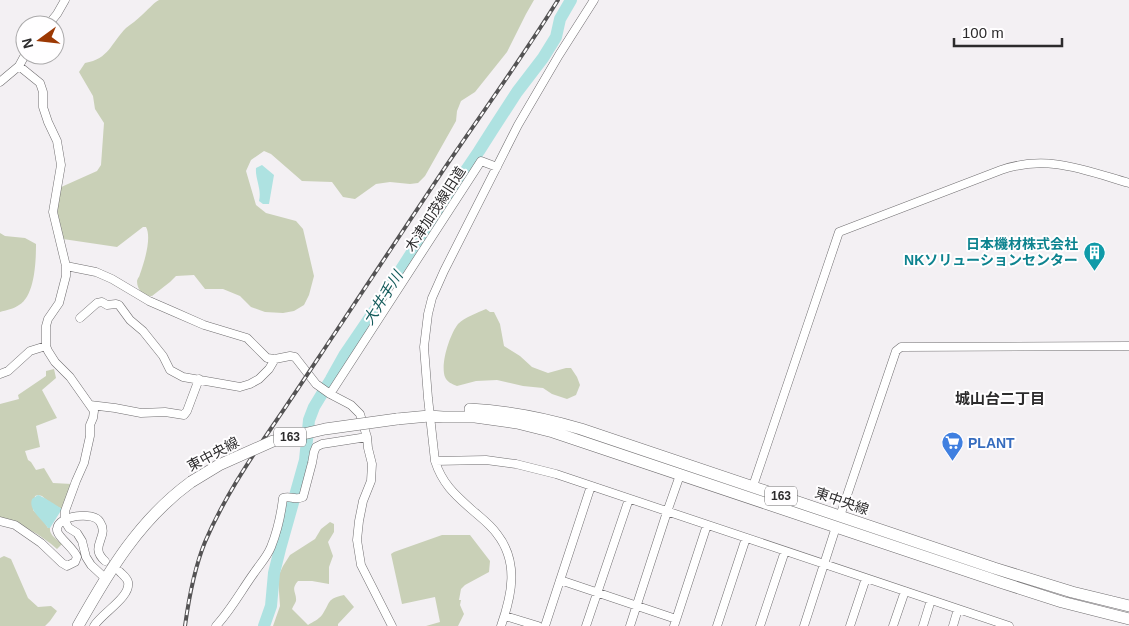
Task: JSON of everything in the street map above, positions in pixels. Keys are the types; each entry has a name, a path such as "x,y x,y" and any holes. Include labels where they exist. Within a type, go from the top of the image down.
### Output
{"highway":[{"name":"東中央線","path":"429,416 442,410 494,411 549,420 581,429 753,486 838,522 1062,602 1129,619"},
{"name":"東中央線","path":"78,626 105,578 129,543 148,521 167,501 191,482 219,465 273,441 325,429 429,416 474,417 516,423 552,432 680,475 1072,592 1129,606"}],"street":[{"path":"56,15 65,0"},
{"path":"501,626 512,590 512,570 505,546 486,522 450,490 435,461 429,416 424,347 426,324 432,298 444,271 497,167 537,91 594,0"},
{"path":"0,82 18,66 40,83 43,92 43,107 58,141 61,165 53,212 66,266 66,276 59,303 48,319 46,346 94,411 84,462 65,511 65,520 69,528 82,541 90,565 105,578"},
{"name":"木津加茂線旧道","path":"330,394 481,161 497,167"},
{"path":"753,486 839,232 1001,170 1025,163 1058,164 1129,183"},
{"path":"66,266 96,272 112,279 149,301 204,325 247,338 267,358 295,357 316,384 351,405 360,414 372,464 371,481 363,501 359,521 358,540 361,564 392,626"},
{"path":"80,318 97,303 120,305 130,320 143,331 163,356 170,370 182,377 240,387 259,379 270,370 275,359"},
{"path":"0,374 8,371 30,351 46,346"},
{"path":"804,626 896,351 901,347 1129,346"},
{"path":"90,405 141,414 165,412 184,415 188,411 199,379"},
{"path":"92,421 106,407"},
{"path":"216,626 236,601 268,554 275,536 283,498 298,499 303,497 316,447 322,444 367,437"},
{"path":"435,461 486,460 516,464 556,474 958,609 986,622 1009,626"},
{"path":"630,626 680,475"},
{"path":"545,626 591,486"},
{"path":"586,626 628,498"},
{"path":"0,520 15,525 41,543 67,566 75,562 77,557 70,545 57,532 60,522 70,517 89,515 95,517 100,521 103,533 98,544 98,550 100,557 105,562"},
{"path":"560,580 637,606 675,623 707,525"},
{"path":"717,626 746,538"},
{"path":"760,626 785,551"},
{"path":"94,626 103,615 124,597 128,583 120,572"},
{"path":"850,626 866,578"},
{"path":"893,626 905,591"},
{"path":"923,626 931,600"},
{"path":"953,626 958,609"},
{"path":"505,616 538,626"}],"green space":[{"path":"159,0 534,0 507,52 475,92 461,101 456,121 425,176 418,183 390,182 376,184 355,199 343,197 332,182 302,181 271,154 264,151 251,160 246,171 256,205 266,213 296,221 303,229 314,276 304,305 294,311 283,313 265,312 251,307 240,296 223,289 205,289 194,275 176,276 152,296 144,294 138,287 137,281 147,250 148,232 146,227 143,227 117,247 63,239 57,210 59,188 97,171 101,165 104,123 95,109 93,96 79,72 85,63 105,54 126,28"},
{"path":"0,233 5,236 25,238 36,244 36,259 34,278 24,300 17,306 0,312"},
{"path":"486,309 494,312 500,324 504,346 520,356 532,367 548,373 571,368 580,385 576,395 567,399 552,394 543,388 497,380 476,381 457,386 448,382 445,377 444,365 449,342 455,329 464,319"},
{"path":"54,369 56,378 42,390 57,418 36,426 40,447 25,451 28,460 36,470 44,468 53,483 72,484 62,509 50,503 42,496 35,496 33,510 50,528 52,535 62,544 57,549 30,530 0,518 0,404 19,399 18,395 46,376 46,371"},
{"path":"330,522 334,524 334,532 328,542 333,556 329,567 329,584 298,581 294,587 296,601 292,609 308,625 321,616 334,598 344,595 354,607 338,626 273,626 280,606 278,577 283,566 290,555 315,539 321,529"},
{"path":"442,535 470,535 490,561 489,572 461,589 459,600 461,600 460,605 464,614 458,626 426,626 440,622 435,597 402,604 391,554"},
{"path":"4,556 11,559 28,598 38,607 51,606 57,611 45,626 0,626 0,558"}],"water":[{"path":"262,165 274,175 269,204 263,204 259,201 260,192 256,168"},
{"path":"38,495 62,509 50,528 39,518 32,507 32,499"}],"waterway":[{"name":"大井手川","path":"264,626 271,606 274,573 305,460 309,420 314,407 345,354 437,213 517,92 543,58 556,37 560,19 571,0"}],"railway":[{"path":"185,626 192,583 201,552 212,526 237,482 558,0"}],"place":[{"name":"日本機材株式会社 NKソリューションセンター","path":"1094,271"},
{"name":"PLANT","path":"952,462"}],"district":[{"name":"城山台二丁目","path":"1000,399"}]}
